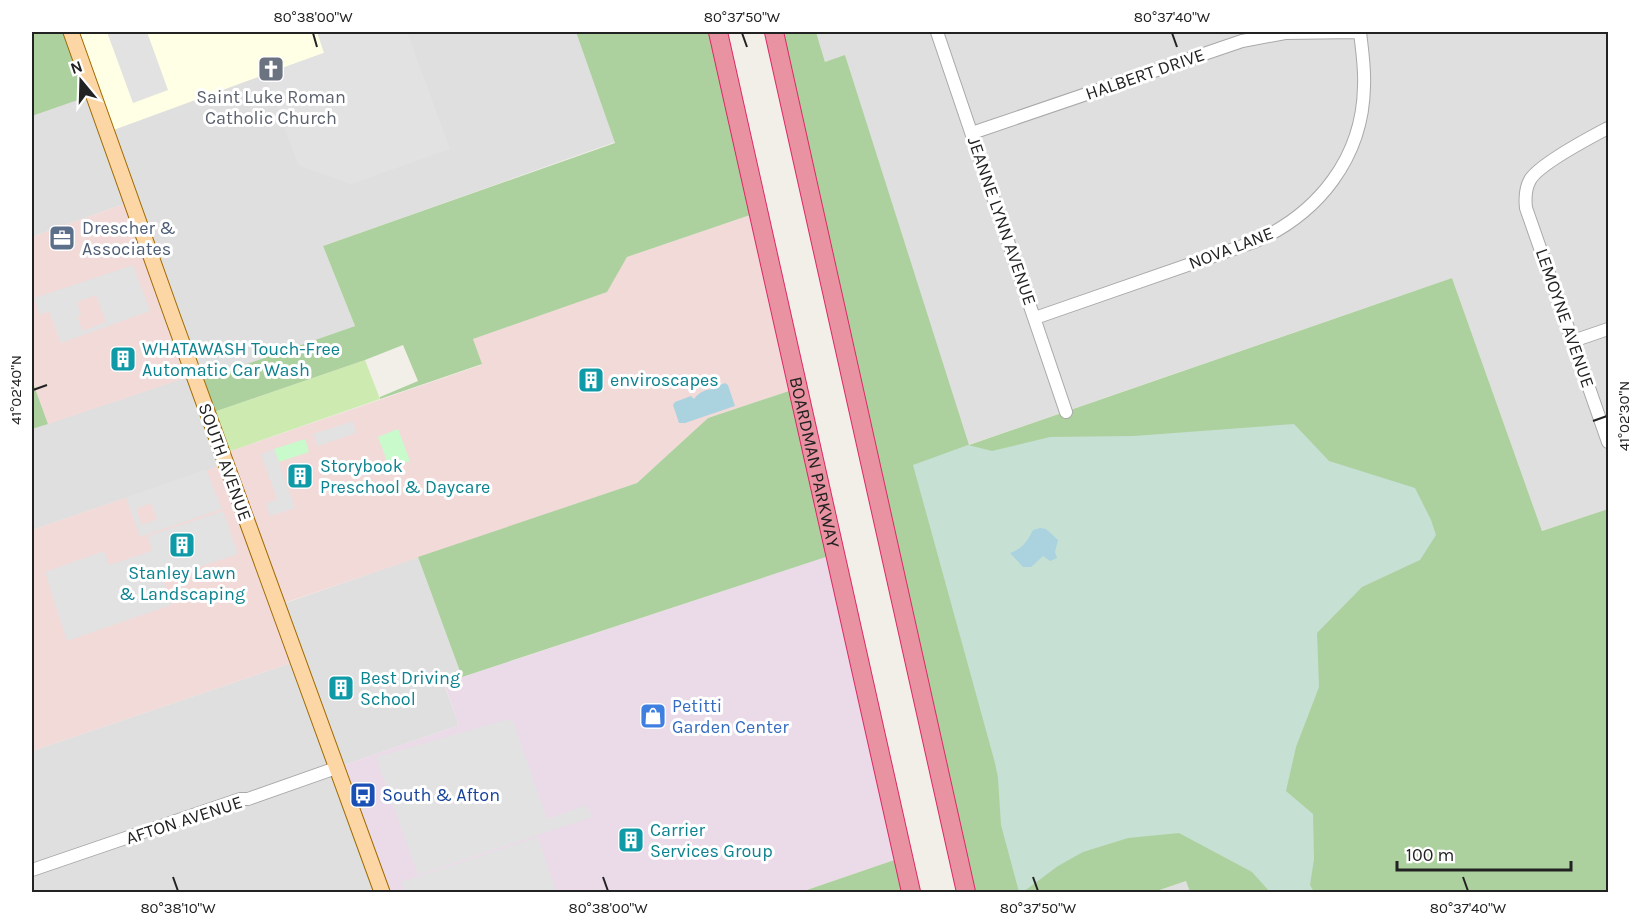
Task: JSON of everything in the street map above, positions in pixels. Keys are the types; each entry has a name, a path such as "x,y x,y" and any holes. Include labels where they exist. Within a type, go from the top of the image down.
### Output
{"highway":[{"name":"BOARDMAN PARKWAY","path":"718,32 911,892"},
{"path":"774,32 966,892"}],"main road":[{"name":"SOUTH AVENUE","path":"71,32 382,892"}],"street":[{"name":"JEANNE LYNN AVENUE","path":"937,32 1066,412"},
{"name":"HALBERT DRIVE","path":"972,133 1242,41 1285,33 1358,32"},
{"name":"NOVA LANE","path":"1035,318 1254,242 1278,231 1308,209 1336,176 1347,158 1356,135 1365,87 1358,32"},
{"name":"LEMOYNE AVENUE","path":"1608,128 1581,142 1540,170 1529,182 1526,193 1526,208 1608,442"},
{"path":"1573,341 1608,328"},
{"name":"AFTON AVENUE","path":"32,870 336,768"}],"shaded area":[{"path":"71,32 576,32 615,142 323,246 355,326 197,382 226,464 32,530 32,429 193,375 132,201 32,237 32,116 94,94"},
{"path":"71,32 381,32 108,132"},
{"path":"107,32 147,32 168,90 133,103"},
{"path":"317,32 407,32 450,149 351,184 298,165 265,74 324,53"},
{"path":"816,32 1608,32 1608,509 1542,531 1452,278 968,445 845,56 825,62"},
{"path":"132,201 194,375 48,424 32,380 32,237"},
{"path":"759,212 798,388 708,418 637,483 278,605 297,661 32,751 32,530 225,464 222,454 481,365 473,339 606,292 627,257"},
{"path":"133,265 150,311 61,343 49,311 40,315 34,298","holes":["96,295 106,322 83,331 77,317 81,315 77,302"]},
{"path":"353,421 356,433 318,446 313,434"},
{"path":"1294,424 1329,461 1415,488 1436,535 1420,560 1362,587 1317,633 1319,687 1296,747 1286,791 1313,814 1314,859 1310,885 1314,892 1270,892 1252,872 1179,833 1128,838 1083,852 1058,866 1023,892 1019,892 1001,825 995,763 913,465 968,445 992,451 1050,437 1134,436"},
{"path":"274,449 295,508 270,516 266,504 277,499 261,454"},
{"path":"206,469 222,509 140,537 126,498","holes":["151,503 157,519 142,525 136,509"]},
{"path":"223,511 238,554 163,579 171,605 67,641 45,572 104,551 109,565 152,551 148,536"},
{"path":"835,554 903,857 801,892 382,892 336,768 459,725 444,683"},
{"path":"418,557 462,677 444,684 459,725 336,768 380,887 364,892 32,892 32,751 297,661 277,606"},
{"path":"506,720 513,721 547,819 587,805 592,817 418,875 376,757"},
{"path":"538,837 556,892 405,892 401,882"},
{"path":"1186,881 1190,892 1154,892"}],"green space":[{"path":"32,32 71,32 95,94 32,116"},
{"path":"576,32 718,32 759,212 627,257 607,292 473,339 482,364 380,399 380,397 418,381 403,345 208,414 196,382 355,326 323,246 615,143"},
{"path":"774,32 816,32 825,62 845,55 969,445 1452,278 1542,531 1608,509 1608,892 1190,892 1186,881 1154,892 966,892"},
{"path":"365,360 380,399 222,454 208,414"},
{"path":"32,380 48,424 32,429"},
{"path":"798,388 835,554 462,677 418,557 637,483 708,418"},
{"path":"398,429 410,461 390,469 378,437"},
{"path":"305,439 309,452 279,462 274,449"},
{"path":"903,857 911,892 801,892"}],"water":[{"path":"725,383 728,385 735,406 679,423 673,405 675,402 691,396 694,399 703,391 715,389"},
{"path":"1046,529 1058,540 1055,552 1057,558 1050,561 1043,556 1031,567 1023,567 1010,553 1024,545 1033,530"}],"place":[{"name":"Saint Luke Roman Catholic Church","path":"271,69"},
{"name":"Drescher & Associates","path":"62,238"},
{"name":"WHATAWASH Touch-Free Automatic Car Wash","path":"123,359"},
{"name":"enviroscapes","path":"591,380"},
{"name":"Storybook Preschool & Daycare","path":"300,476"},
{"name":"Stanley Lawn & Landscaping","path":"182,545"},
{"name":"Best Driving School","path":"341,688"},
{"name":"Petitti Garden Center","path":"653,716"},
{"name":"South & Afton","path":"363,795"},
{"name":"Carrier Services Group","path":"631,840"}]}
